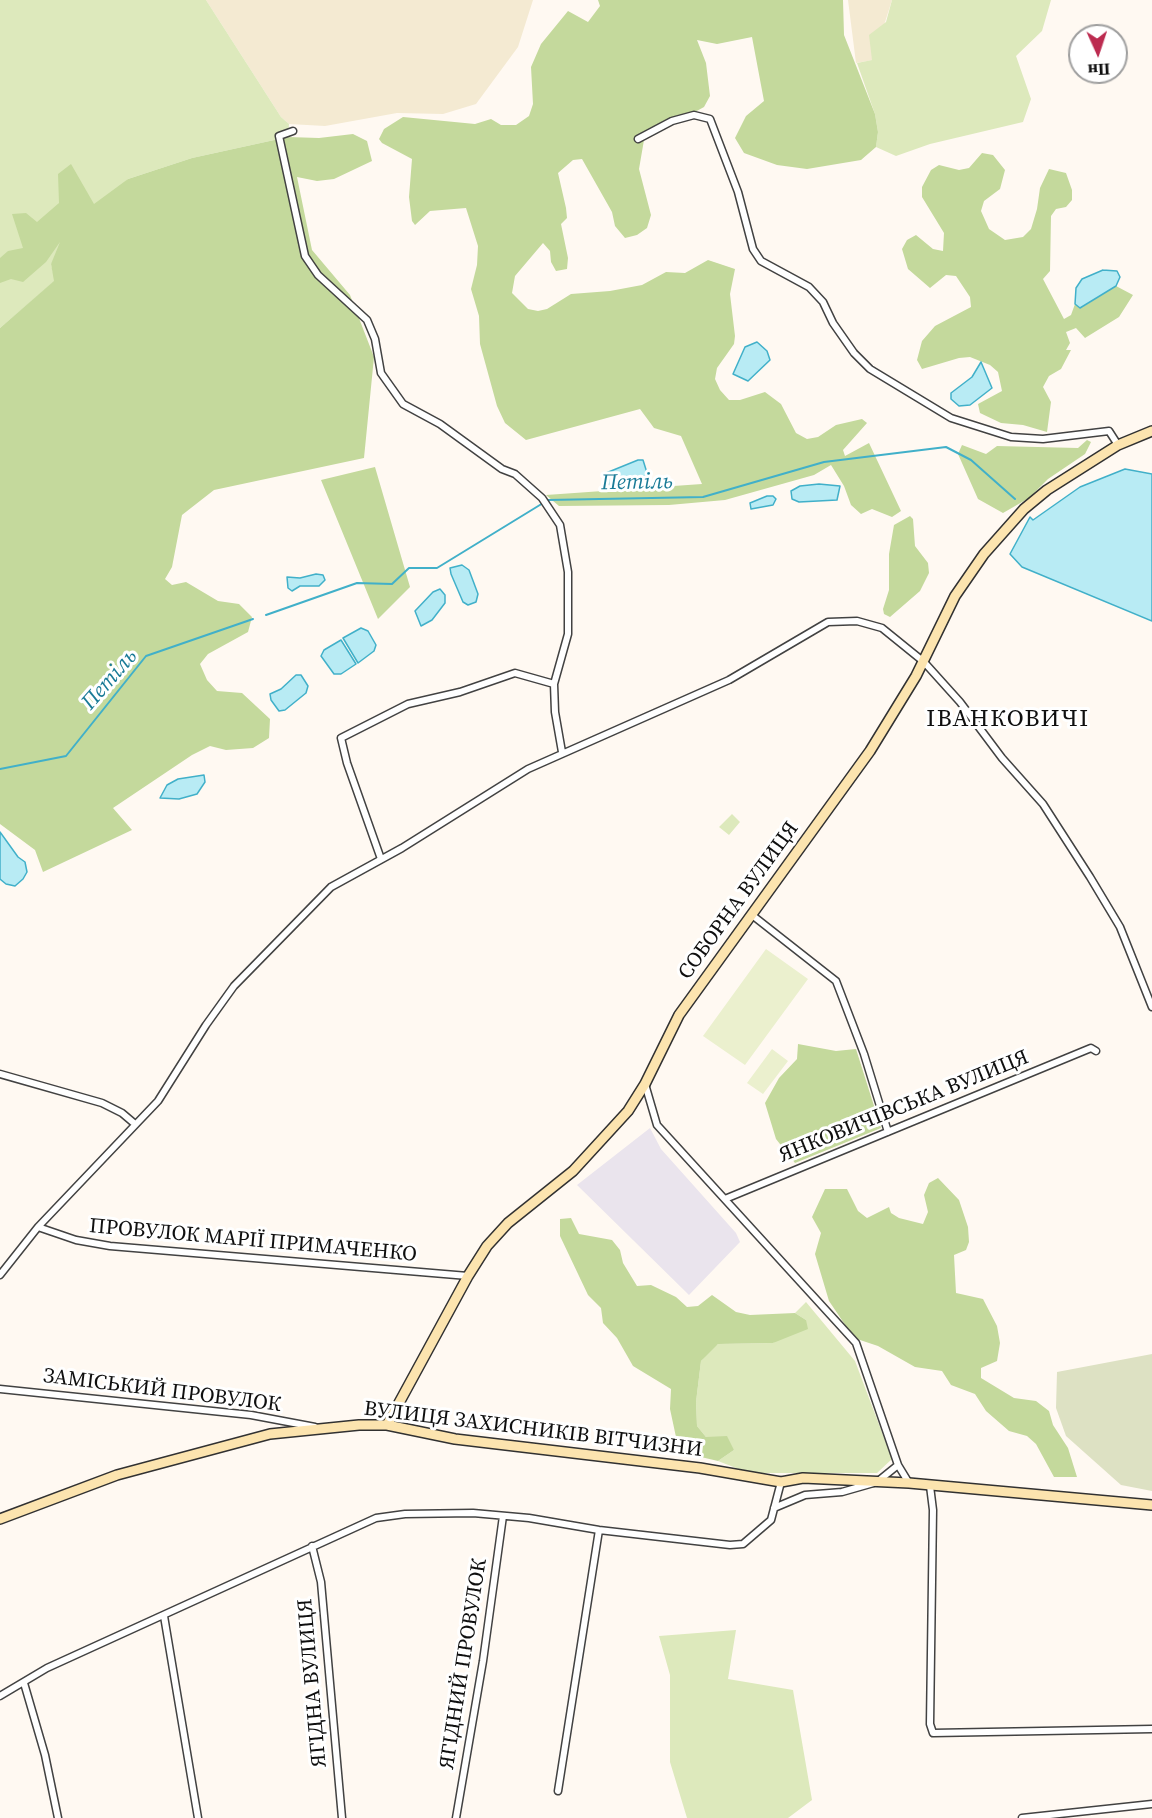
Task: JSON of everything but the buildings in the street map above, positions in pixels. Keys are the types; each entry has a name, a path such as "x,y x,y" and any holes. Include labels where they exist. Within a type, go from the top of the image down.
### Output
{"street":[{"path":"638,139 672,120 694,115 710,119 738,192 753,249 761,261 809,287 824,302 833,324 854,353 870,369 951,418 1001,434 1043,439 1109,431 1118,446"},
{"path":"293,132 279,136 305,256 318,275 367,320 375,339 381,373 403,404 440,424 502,469 515,474 542,498 560,525 568,572 568,634 554,684 555,712 562,752"},
{"name":"СОБОРНА ВУЛИЦЯ","path":"387,1425 468,1276 488,1246 508,1223 573,1171 628,1111 645,1084 679,1016 870,751 924,662 955,596 984,554 1024,509 1047,490 1118,446 1152,431"},
{"path":"0,1275 38,1227 158,1101 206,1025 234,986 331,887 402,848 487,794 562,752 729,680 828,622 857,621 882,628 924,662 960,702 1002,758 1043,804 1120,927 1152,1007"},
{"path":"381,858 347,763 341,738 408,704 460,692 515,674 554,684"},
{"path":"752,915 836,981 864,1054 888,1132"},
{"name":"ЯНКОВИЧІВСЬКА ВУЛИЦЯ","path":"725,1199 1091,1048 1096,1051"},
{"path":"0,1074 102,1103 122,1113 135,1124"},
{"path":"645,1084 657,1125 856,1343 898,1465 909,1483"},
{"name":"ПРОВУЛОК МАРІЇ ПРИМАЧЕНКО","path":"38,1227 76,1240 110,1246 468,1276"},
{"name":"ЗАМІСЬКИЙ ПРОВУЛОК","path":"0,1389 251,1415 320,1427"},
{"name":"ВУЛИЦЯ ЗАХИСНИКІВ ВІТЧИЗНИ","path":"0,1519 117,1475 270,1434 320,1427 387,1425 455,1439 700,1468 781,1482 803,1478 909,1483 1152,1505"},
{"path":"774,1508 805,1495 842,1492 877,1482 898,1465"},
{"path":"0,1696 47,1668 376,1518 405,1514 503,1516 599,1530 730,1545 743,1544 771,1520 781,1482"},
{"path":"930,1486 933,1510 930,1724 933,1733 1152,1729"},
{"name":"ЯГІДНИЙ ПРОВУЛОК","path":"456,1818 483,1661 503,1516"},
{"path":"558,1791 599,1530"},
{"name":"ЯГІДНА ВУЛИЦЯ","path":"312,1546 321,1582 342,1818"},
{"path":"164,1616 198,1818"},
{"path":"24,1683 45,1755 57,1815 50,1818"},
{"path":"1022,1818 1152,1804"}],"shaded area":[{"path":"206,0 533,0 518,47 476,104 443,114 397,113 325,126 289,124 281,117"},
{"path":"848,0 892,0 873,60 856,63"},
{"path":"650,1128 661,1149 736,1233 740,1242 689,1295 577,1185"}],"green space":[{"path":"0,0 206,0 281,117 289,124 288,137 192,158 128,179 51,264 55,281 0,328"},
{"path":"598,0 843,0 844,35 875,114 878,132 876,147 861,160 807,169 777,165 744,153 735,138 746,116 764,101 752,37 717,44 697,40 706,63 710,96 704,107 644,140 639,169 651,215 647,228 637,235 625,238 615,226 612,212 582,159 573,160 558,173 567,218 561,224 568,258 567,269 556,271 551,262 550,251 543,243 515,276 512,293 528,309 538,311 547,309 571,294 610,291 642,285 666,272 685,273 708,260 735,269 730,294 735,336 734,344 717,368 715,379 720,390 729,400 740,400 765,392 781,404 796,433 807,439 818,437 836,425 862,419 867,423 843,450 845,456 869,443 901,511 892,517 872,509 861,514 851,505 844,486 831,465 814,475 725,500 669,505 559,506 546,495 702,484 681,436 654,428 640,409 526,440 505,423 497,406 480,344 479,316 471,289 477,265 478,246 466,208 430,211 415,225 412,221 409,197 412,159 382,143 379,139 384,129 403,117 475,124 491,119 501,125 516,125 529,116 533,104 531,67 541,44 568,11 588,22 600,6"},
{"path":"892,0 1051,0 1042,31 1016,56 1031,99 1023,122 930,144 896,156 876,147 878,132 875,114 857,63 872,60 869,35 886,22"},
{"path":"353,134 367,141 372,161 334,179 317,181 297,177 312,250 350,295 374,357 364,458 214,490 182,515 172,567 165,579 172,585 186,582 218,601 239,604 252,617 248,632 208,654 200,664 207,680 217,691 242,693 270,719 269,738 253,748 226,750 210,746 192,755 113,808 132,830 43,872 35,850 0,824 0,328 54,281 51,264 60,242 46,262 23,282 11,279 0,283 0,258 8,251 23,248 12,214 26,213 37,222 59,203 58,174 71,164 94,204 128,179 192,158 288,137 319,138"},
{"path":"982,153 993,155 1005,170 1000,189 984,201 981,211 989,229 1005,240 1023,237 1031,229 1040,188 1049,169 1066,173 1072,190 1072,200 1066,207 1056,209 1051,216 1050,271 1043,279 1064,319 1071,315 1075,304 1081,308 1116,286 1133,295 1119,317 1085,338 1076,328 1066,332 1070,343 1066,350 1071,350 1061,369 1049,376 1043,387 1051,402 1047,432 1023,425 1001,423 980,413 978,404 1002,391 998,372 990,365 970,357 922,369 917,360 922,341 935,326 971,307 970,297 956,276 946,275 930,288 908,269 902,249 907,240 916,235 933,249 943,251 944,233 922,197 922,187 931,170 939,165 959,170 969,168"},
{"path":"1087,440 1091,442 1085,454 1048,479 1029,498 1003,513 978,499 958,454 962,445 986,454 997,446 1078,448"},
{"path":"375,467 410,587 378,619 321,480"},
{"path":"910,516 913,519 915,546 928,563 929,573 920,591 890,617 884,614 883,609 889,590 889,554 894,525"},
{"path":"732,814 740,822 729,835 719,827"},
{"path":"766,949 808,979 745,1065 703,1036"},
{"path":"798,1044 836,1051 856,1049 881,1128 795,1163 776,1139 765,1103 779,1078 797,1059"},
{"path":"772,1049 788,1061 763,1094 747,1083"},
{"path":"938,1178 959,1200 968,1227 969,1242 966,1250 954,1255 956,1293 983,1299 997,1326 1000,1343 997,1361 981,1368 981,1378 1014,1398 1036,1401 1049,1411 1053,1425 1068,1448 1077,1477 1054,1477 1036,1444 1027,1436 1009,1431 986,1411 975,1394 951,1385 942,1371 915,1367 878,1346 854,1338 829,1301 815,1254 821,1233 812,1217 825,1189 847,1189 858,1211 867,1218 889,1207 891,1213 899,1218 923,1224 928,1212 924,1195 929,1183"},
{"path":"571,1218 579,1234 612,1240 620,1250 623,1263 637,1286 651,1285 676,1297 687,1307 698,1306 712,1295 736,1312 750,1315 795,1313 806,1320 808,1329 773,1343 718,1344 701,1361 696,1402 697,1426 706,1437 727,1436 734,1450 718,1461 688,1454 676,1437 670,1409 671,1389 633,1366 617,1338 603,1323 601,1308 588,1295 560,1236 560,1219"},
{"path":"806,1302 855,1361 892,1459 877,1473 749,1473 718,1461 734,1450 706,1437 697,1426 696,1402 701,1361 712,1348 718,1344 773,1343 806,1320 795,1313"},
{"path":"1152,1354 1152,1491 1121,1485 1066,1436 1056,1408 1057,1372"},
{"path":"736,1630 728,1679 793,1690 812,1800 788,1818 687,1818 670,1762 670,1675 659,1636"}],"water":[{"path":"1103,270 1117,271 1120,277 1116,286 1080,308 1075,304 1076,288 1082,279"},
{"path":"757,342 767,351 770,360 748,381 733,374 745,347"},
{"path":"981,362 992,388 970,405 959,406 951,399 951,393 972,377"},
{"path":"643,460 648,476 610,488 606,473"},
{"path":"1125,469 1152,474 1152,621 1022,567 1010,554 1030,517 1033,520 1080,487"},
{"path":"819,484 840,486 837,500 799,502 792,499 791,491 800,486"},
{"path":"773,496 776,499 773,505 751,509 750,503"},
{"path":"462,565 469,570 478,594 476,602 468,605 463,602 450,568"},
{"path":"316,574 323,575 325,580 319,586 300,586 292,591 288,588 287,577 300,578"},
{"path":"440,589 445,595 445,603 432,620 421,626 415,611 433,592"},
{"path":"361,628 368,631 376,645 374,651 358,663 343,638"},
{"path":"341,640 356,664 341,674 334,674 321,656 324,650"},
{"path":"296,675 301,675 308,686 306,693 285,710 279,711 271,700 270,694 281,689"},
{"path":"204,775 205,782 197,794 179,799 160,798 167,785 178,779"},
{"path":"0,832 18,857 25,862 27,872 15,886 6,884 0,879"}],"waterway":[{"name":"Петіль","path":"266,615 357,583 392,584 409,568 437,568 548,500 703,497 824,462 946,447 971,460 1015,499"},
{"name":"Петіль","path":"0,769 66,756 146,656 253,619"}],"district":[{"name":"ІВАНКОВИЧІ","path":"1008,720"}]}
